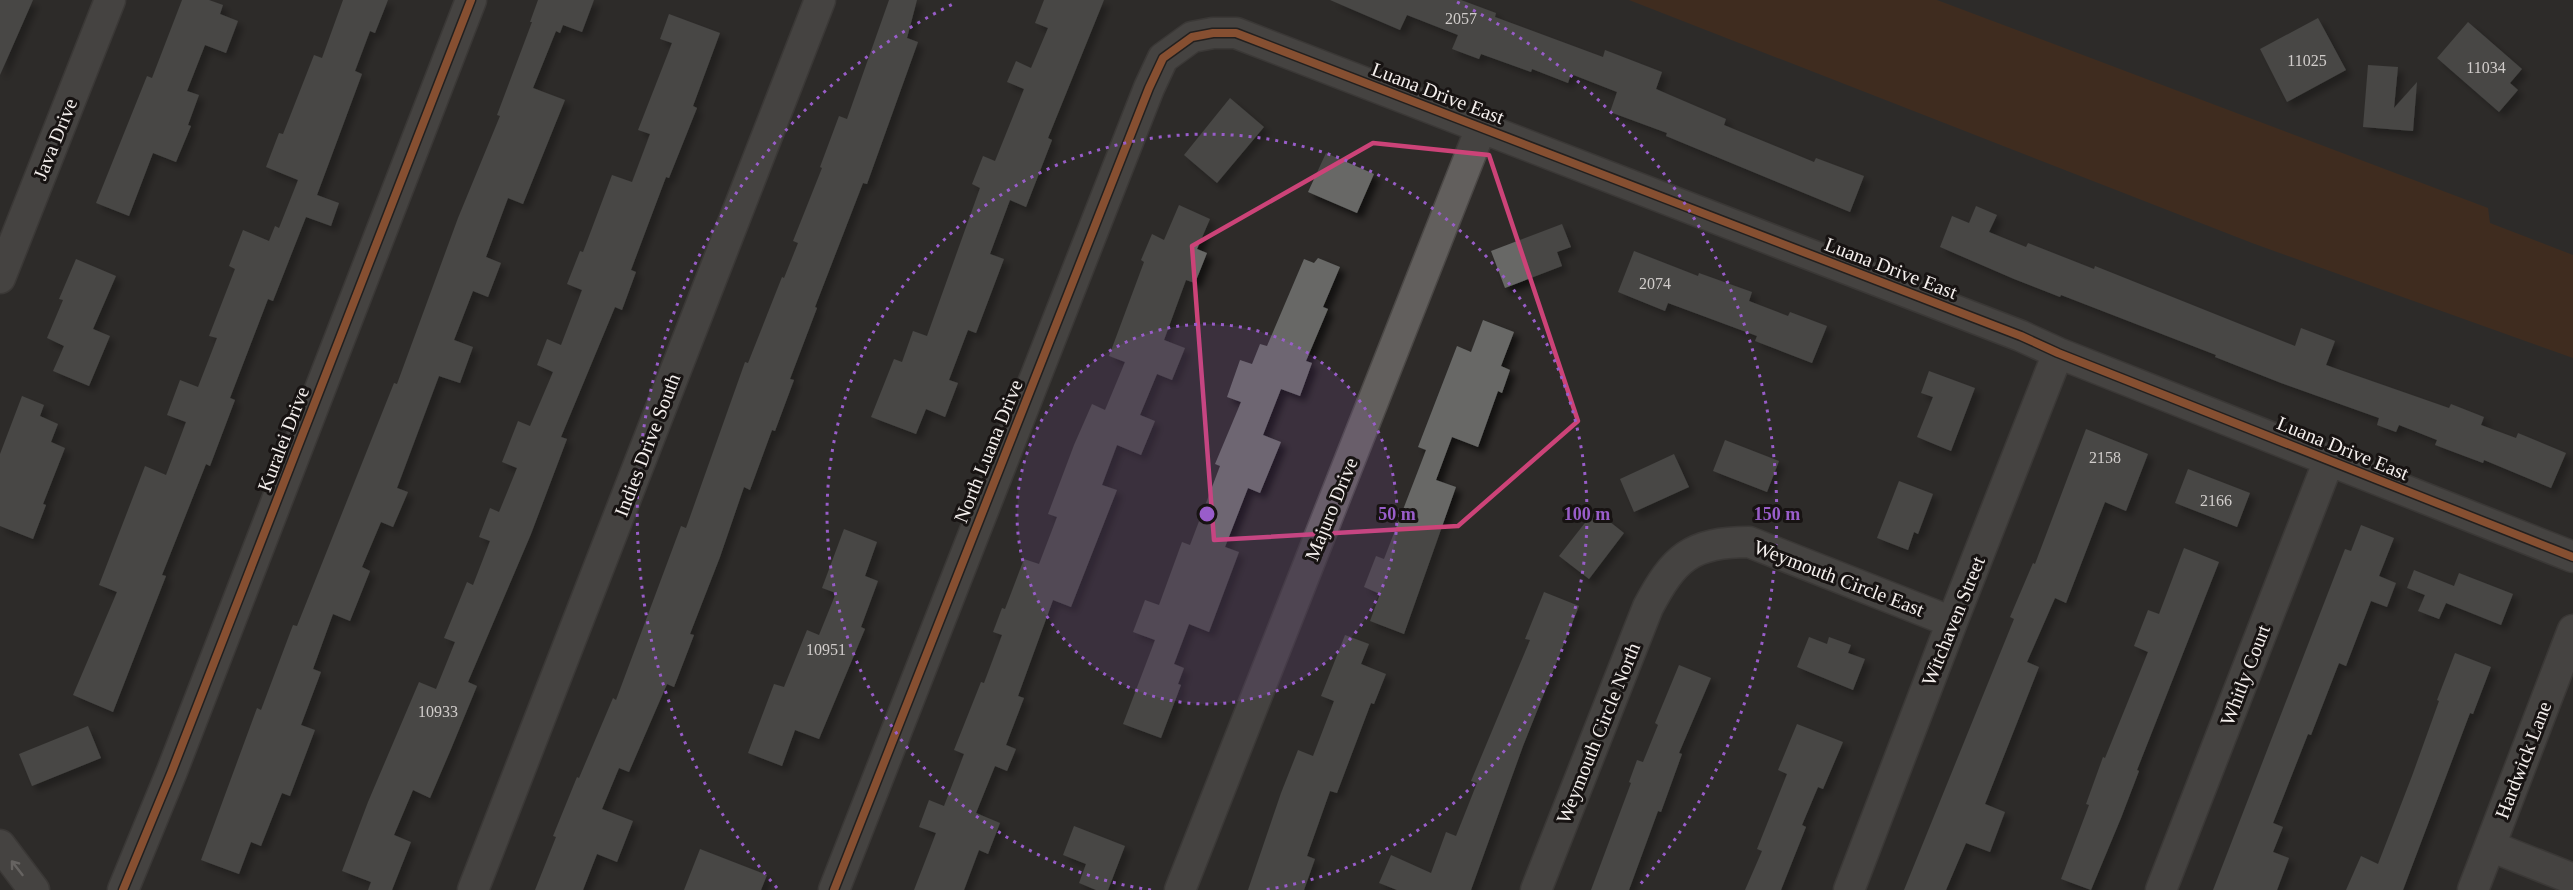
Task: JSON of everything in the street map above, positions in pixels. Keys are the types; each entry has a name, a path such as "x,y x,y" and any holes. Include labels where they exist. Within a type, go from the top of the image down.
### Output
{"street":[{"name":"Java Drive","path":"0,278 110,0"},
{"name":"Kuralei Drive","path":"123,890 172,771 471,0"},
{"name":"Indies Drive South","path":"473,890 820,0"},
{"name":"Luana Drive East","path":"1192,37 1213,33 1236,33 2021,336 2058,353 2573,557"},
{"name":"North Luana Drive","path":"834,890 1149,88 1163,58 1192,37"},
{"name":"Majuro Drive","path":"1180,890 1481,128"},
{"name":"Witchaven Street","path":"1849,890 2058,353"},
{"name":"Whitly Court","path":"2161,890 2329,460"},
{"name":"Weymouth Circle East","path":"1664,577 1686,556 1704,546 1722,542 1749,542 1952,622"},
{"name":"Weymouth Circle North","path":"1536,890 1599,726 1648,607 1664,577"},
{"name":"Hardwick Lane","path":"2473,890 2573,630"},
{"path":"0,845 34,890"},
{"path":"2490,846 2573,879"}],"highlighted area":[{"path":"1373,143 1489,155 1578,421 1458,526 1214,540 1192,246"}],"shaded area":[{"path":"1629,0 1937,0 2488,208 2490,223 2573,255 2573,358 2252,243"}],"building":[{"path":"0,0 33,0 0,75"},
{"path":"182,0 209,0 223,5 220,14 238,21 226,53 205,45 187,91 199,95 188,125 191,126 176,162 153,153 129,216 96,203 147,76 152,78"},
{"path":"343,0 388,0 375,33 370,31 355,71 362,74 317,195 339,203 331,226 306,217 273,301 268,299 230,398 235,400 210,466 206,464 162,575 166,576 113,712 73,695 117,592 99,585 145,466 166,475 186,422 167,415 180,380 198,387 217,338 209,336 235,269 229,266 243,230 269,241 275,226 279,228 298,180 266,167 279,133 283,134 314,55 322,58"},
{"path":"538,0 594,0 582,32 563,25 560,33 556,31 533,88 565,100 523,204 508,198 486,257 501,263 488,297 473,291 454,340 473,347 460,383 439,376 397,488 408,492 393,527 381,522 362,567 370,571 350,621 333,614 313,669 321,672 301,725 315,730 290,796 282,793 261,846 251,842 239,874 201,860 257,708 261,710 293,625 297,626 394,383 397,384 458,218 500,116 497,115"},
{"path":"889,0 917,0 907,38 918,42 867,184 863,183 815,307 817,308 790,379 794,380 775,431 772,430 750,490 744,487 690,634 694,635 674,687 667,684 629,772 619,768 602,809 633,821 617,862 597,854 583,890 535,890 556,837 553,836 577,777 579,778 613,698 616,700 681,526 686,528 745,362 748,363 798,243 793,241 822,168 820,167 839,116 847,119"},
{"path":"1044,0 1104,0 1048,138 1052,140 1026,207 1010,200 990,254 1004,259 976,333 968,330 949,380 958,383 945,417 926,409 916,434 871,417 894,359 902,362 913,331 927,336 980,188 972,184 983,156 995,161 1024,89 1007,82 1016,61 1031,68 1048,28 1035,23"},
{"path":"1330,0 1461,0 1496,13 1495,17 1603,57 1605,50 1662,72 1656,89 1726,119 1724,125 1814,162 1816,158 1864,176 1850,212 1666,136 1667,133 1610,112 1617,92 1571,74 1568,83 1532,69 1531,72 1481,54 1479,59 1452,49 1458,35 1407,15 1400,30"},
{"path":"669,14 720,33 693,106 697,108 669,178 666,177 631,270 636,272 622,310 615,307 561,437 567,439 531,534 468,682 477,686 451,749 430,798 413,790 394,835 411,842 392,890 368,890 371,882 342,871 368,802 419,682 436,689 455,642 444,638 467,582 473,585 490,541 479,537 490,508 499,512 517,468 502,462 518,421 530,426 553,372 537,365 547,339 561,345 582,290 567,284 580,251 583,252 612,175 632,182 650,134 638,130 672,43 660,39"},
{"path":"2318,18 2346,70 2287,102 2260,49"},
{"path":"2468,22 2522,69 2510,83 2518,90 2499,112 2437,58"},
{"path":"2368,65 2398,67 2394,108 2417,82 2413,131 2363,127"},
{"path":"1230,98 1264,127 1217,183 1184,155"},
{"path":"1326,153 1374,174 1357,213 1308,192"},
{"path":"1179,205 1210,219 1197,249 1207,253 1195,283 1186,280 1164,340 1185,348 1172,380 1157,374 1140,415 1155,421 1141,455 1117,445 1102,485 1117,490 1071,607 1053,600 1018,696 1024,698 1006,745 1016,749 1007,771 995,766 976,813 1000,823 988,854 979,850 964,890 914,890 936,833 919,827 929,800 944,806 964,754 954,750 981,682 984,683 1002,635 993,632 1002,608 1005,609 1024,559 1039,564 1057,517 1048,514 1074,445 1092,404 1105,410 1125,362 1109,356 1144,262 1141,260 1152,234 1164,240"},
{"path":"1976,206 1997,215 1989,232 2026,247 2028,243 2094,269 2095,266 2295,346 2301,328 2335,341 2326,365 2449,408 2451,404 2484,417 2481,425 2516,438 2518,433 2566,453 2551,488 2484,460 2483,463 2435,445 2437,440 2399,425 2396,432 2377,425 2379,418 2281,383 2215,357 2216,355 2061,295 2060,297 1940,247 1952,216 1969,223"},
{"path":"1562,224 1571,247 1557,252 1562,266 1505,288 1491,251"},
{"path":"1634,251 1698,276 1699,273 1752,292 1749,301 1788,316 1790,312 1827,326 1812,363 1755,341 1757,336 1668,303 1665,311 1618,292"},
{"path":"1318,258 1340,267 1323,307 1328,309 1306,361 1312,363 1300,396 1281,389 1263,435 1281,442 1260,493 1248,488 1225,547 1239,552 1209,632 1189,624 1174,664 1184,668 1178,684 1181,685 1161,738 1123,724 1155,640 1133,632 1145,600 1159,605 1182,542 1190,545 1220,466 1215,464 1241,402 1227,397 1240,360 1252,364 1260,344 1267,346 1304,259 1314,263"},
{"path":"76,259 116,276 93,329 110,336 89,386 53,371 64,346 47,338 63,300 59,299"},
{"path":"1483,320 1514,332 1501,366 1510,370 1502,393 1498,391 1478,447 1452,437 1436,480 1456,487 1404,634 1370,621 1380,594 1364,587 1376,556 1384,559 1426,450 1418,447 1457,346 1471,352"},
{"path":"1929,371 1975,388 1951,451 1917,437 1933,397 1921,393"},
{"path":"22,396 44,405 40,416 58,424 51,442 65,448 43,504 46,505 33,539 0,526 0,454"},
{"path":"2086,429 2148,454 2126,511 2105,502 2066,603 2055,598 2027,662 2039,667 1985,804 2005,812 1990,852 1966,843 1946,890 1904,890 2014,619 2010,617 2033,563 2035,564"},
{"path":"1725,440 1779,461 1767,492 1713,471"},
{"path":"1674,454 1689,487 1634,512 1620,479"},
{"path":"2188,469 2250,493 2237,527 2175,503"},
{"path":"1899,481 1933,494 1918,534 1914,532 1908,550 1877,538"},
{"path":"1595,510 1624,533 1589,579 1559,556"},
{"path":"2361,525 2394,538 2379,576 2396,583 2387,607 2371,601 2346,666 2339,663 2273,823 2283,827 2273,852 2289,858 2277,890 2213,890 2345,549 2351,551"},
{"path":"844,529 877,542 865,576 878,581 861,627 865,629 819,739 795,730 782,766 748,753 774,684 784,687 807,630 819,635 836,593 822,588"},
{"path":"2184,548 2219,562 2091,890 2061,879 2089,805 2086,804 2103,757 2105,758 2148,652 2134,646 2148,610 2159,614"},
{"path":"2414,570 2454,586 2459,573 2513,594 2501,625 2446,603 2439,619 2418,611 2425,595 2407,588"},
{"path":"1544,592 1579,606 1523,746 1471,890 1397,890 1379,883 1391,855 1431,873 1446,832 1456,836 1477,783 1471,781 1530,640 1525,639"},
{"path":"1345,635 1369,644 1361,664 1386,674 1374,704 1371,703 1337,793 1330,791 1307,856 1315,859 1304,890 1248,890 1298,750 1313,756 1334,701 1321,696"},
{"path":"1809,637 1827,644 1829,637 1851,645 1848,653 1865,659 1853,690 1797,667"},
{"path":"2455,653 2491,667 2473,714 2470,713 2403,890 2346,890 2361,856 2378,864"},
{"path":"1679,665 1711,678 1679,753 1682,754 1661,812 1658,811 1629,890 1591,890 1631,783 1629,782 1637,760 1643,762 1658,725 1655,723"},
{"path":"1797,724 1843,742 1823,789 1818,787 1802,825 1806,827 1781,890 1745,890 1762,851 1757,849 1787,774 1778,770"},
{"path":"88,726 101,758 32,786 19,754"},
{"path":"1074,826 1125,846 1108,890 1096,890 1079,883 1086,864 1063,855"},
{"path":"700,849 767,875 761,890 684,890"}],"cycle path":[{"path":"123,890 172,771 471,0"},
{"path":"834,890 1149,88 1163,58 1192,37 1213,33 1236,33 2021,336 2058,353 2573,557"}]}
